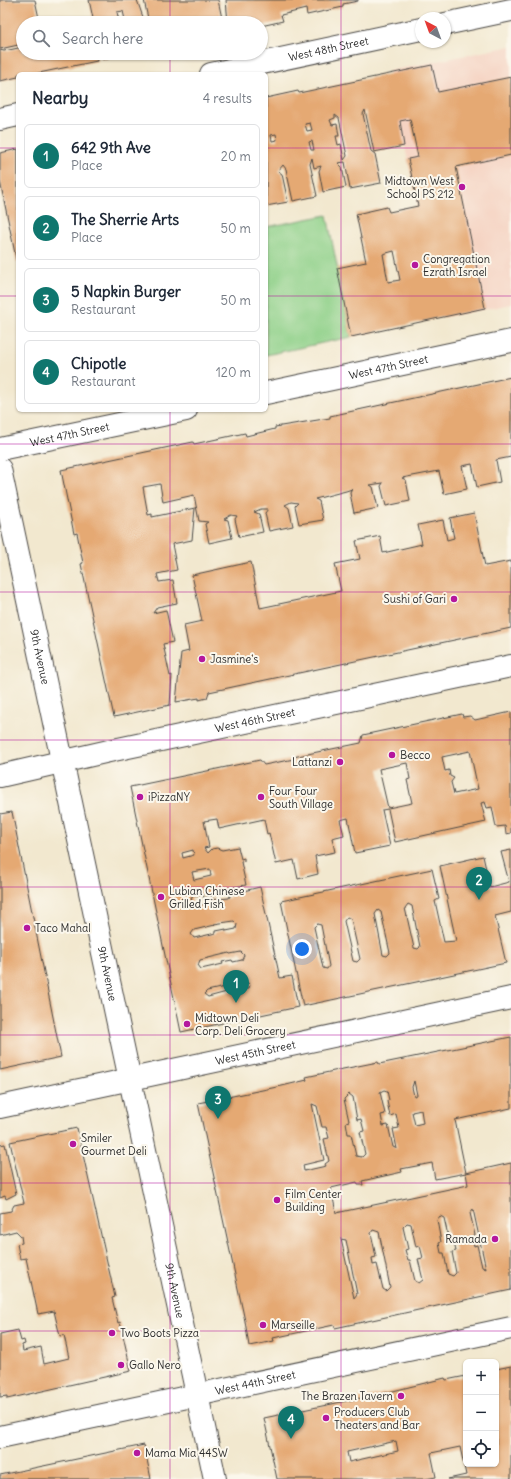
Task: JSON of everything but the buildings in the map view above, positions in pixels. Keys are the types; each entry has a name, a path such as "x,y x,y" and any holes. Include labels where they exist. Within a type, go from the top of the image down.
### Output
{"main road":[{"path":"451,23 511,10"},
{"name":"West 48th Street","path":"220,72 415,30"},
{"path":"0,119 16,115"},
{"name":"West 47th Street","path":"268,393 511,341"},
{"name":"West 47th Street","path":"0,449 176,412"},
{"name":"9th Avenue","path":"0,469 215,1479"},
{"name":"West 46th Street","path":"0,776 511,666"},
{"name":"West 45th Street","path":"0,1108 511,998"},
{"name":"West 44th Street","path":"0,1437 511,1328"}],"shaded area":[{"name":"Midtown West School PS 212","path":"511,46 511,304 441,318 389,71"}],"green space":[{"path":"327,215 351,337 268,355 268,227"}],"place":[{"name":"Midtown West School PS 212","path":"462,187"},
{"name":"Congregation Ezrath Israel","path":"415,265"},
{"name":"Sushi of Gari","path":"454,599"},
{"name":"Jasmine's","path":"202,659"},
{"name":"Becco","path":"392,755"},
{"name":"Lattanzi","path":"340,762"},
{"name":"iPizzaNY","path":"140,797"},
{"name":"Four Four South Village","path":"261,797"},
{"name":"Lubian Chinese Grilled Fish","path":"161,897"},
{"name":"The Sherrie Arts","path":"479,900"},
{"name":"Taco Mahal","path":"27,928"},
{"name":"642 9th Ave","path":"236,1003"},
{"name":"Midtown Deli Corp. Deli Grocery","path":"187,1024"},
{"name":"5 Napkin Burger","path":"218,1119"},
{"name":"Smiler Gourmet Deli","path":"73,1144"},
{"name":"Film Center Building","path":"277,1200"},
{"name":"Ramada","path":"495,1239"},
{"name":"Marseille","path":"263,1325"},
{"name":"Two Boots Pizza","path":"112,1333"},
{"name":"Gallo Nero","path":"121,1365"},
{"name":"The Brazen Tavern","path":"401,1396"},
{"name":"Producers Club Theaters and Bar","path":"326,1418"},
{"name":"Chipotle","path":"291,1439"},
{"name":"Mama Mia 44SW","path":"137,1453"}]}
